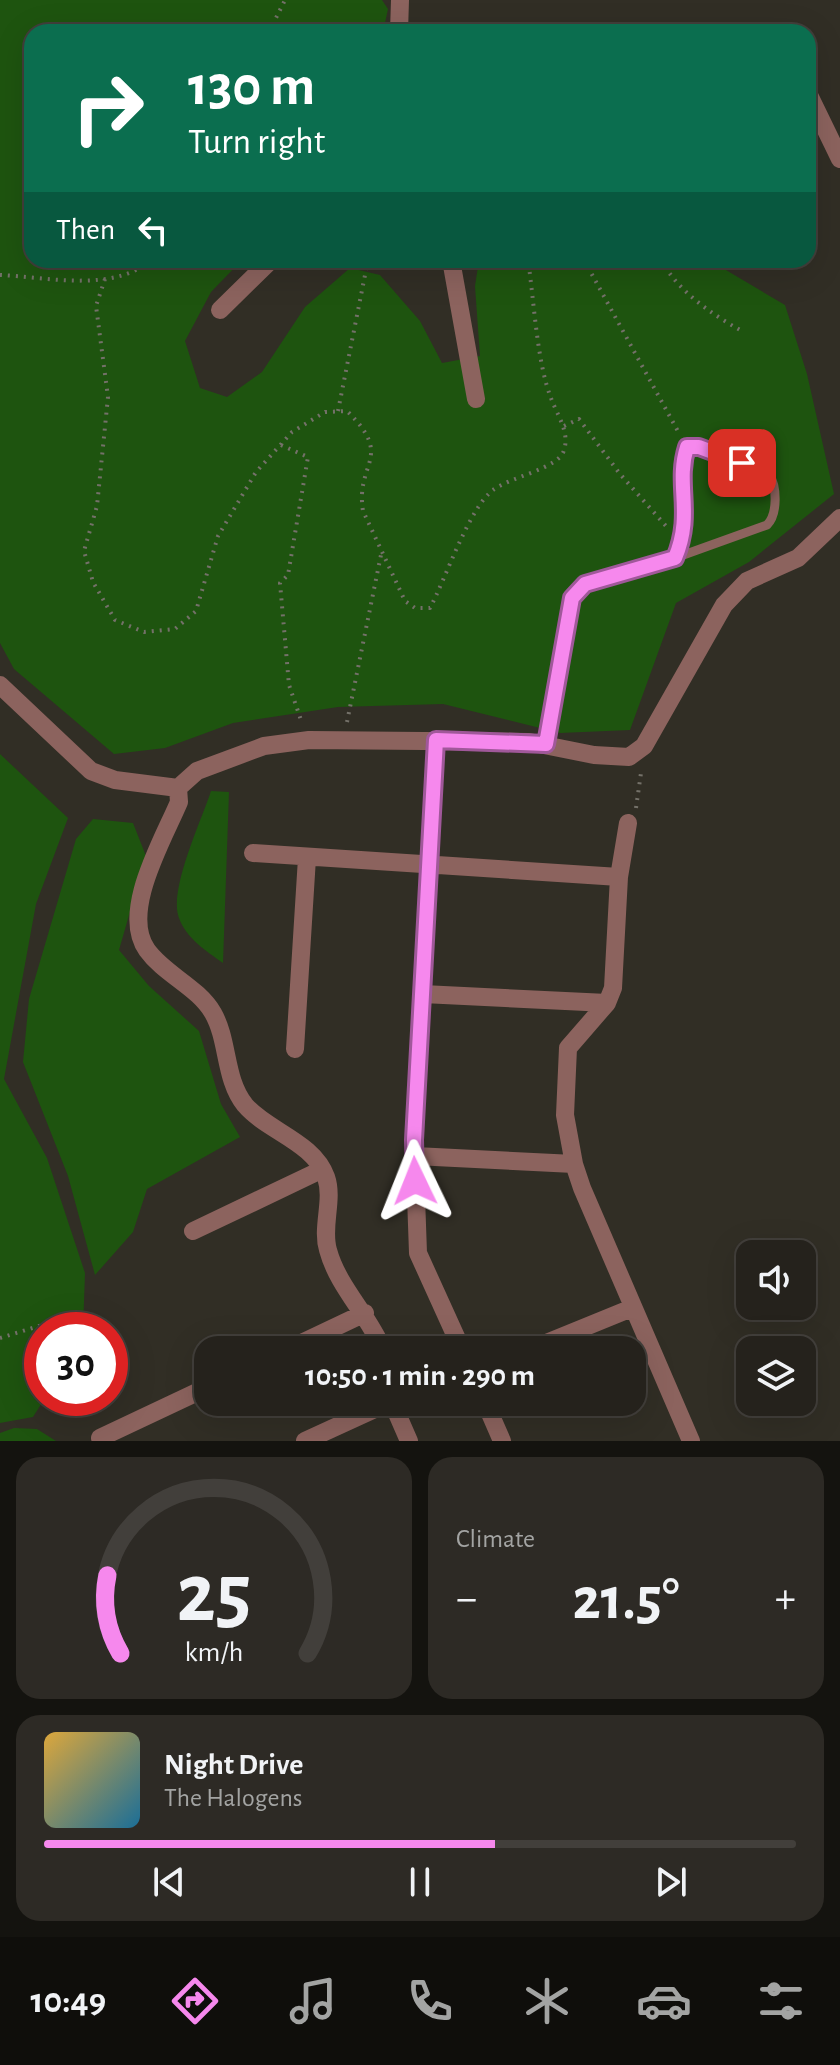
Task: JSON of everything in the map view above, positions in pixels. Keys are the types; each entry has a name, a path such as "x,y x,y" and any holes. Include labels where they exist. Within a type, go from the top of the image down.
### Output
{"street":[{"path":"399,24 400,0"},
{"path":"816,110 840,159"},
{"path":"220,310 263,268"},
{"path":"452,268 476,399"},
{"path":"0,685 91,771 115,780 178,788 197,771 264,746 309,740 546,744 594,755 629,757 644,746 724,605 747,581 798,558 840,518"},
{"path":"436,740 415,1156 418,1253 456,1336"},
{"path":"178,788 179,802 144,885 137,921 147,950 214,1014 230,1074 245,1105 309,1154 326,1176 329,1202 326,1246 338,1279 365,1313 376,1336"},
{"path":"628,823 619,877 613,988 607,1003 568,1048 565,1115 574,1164 632,1308 691,1441"},
{"path":"253,853 619,877"},
{"path":"295,1049 307,858"},
{"path":"423,994 607,1003"},
{"path":"415,1156 574,1164"},
{"path":"193,1231 321,1170"},
{"path":"563,1336 632,1308"},
{"path":"317,1336 365,1313"},
{"path":"100,1438 194,1394"},
{"path":"305,1441 360,1416"},
{"path":"397,1416 409,1441"},
{"path":"491,1416 502,1441"}],"lane":[{"path":"546,744 572,598 578,590 585,584 675,558 767,525 775,511 773,480 769,474 699,447 687,447 686,520 675,558"}],"path":[{"path":"273,24 285,0"},
{"path":"0,275 105,279 123,277 138,268"},
{"path":"338,411 366,268"},
{"path":"105,279 96,306 107,413 97,506 84,551 93,582 115,620 144,632 175,629 196,611 218,536 256,472 292,432 325,412 347,411 368,432 373,450 361,500 405,601 415,608 430,608 475,510 490,492 509,479 558,462 566,443 563,426 547,385 529,268"},
{"path":"588,268 687,447"},
{"path":"666,268 670,276 712,314 740,330"},
{"path":"563,426 579,419 620,474 681,543"},
{"path":"280,445 308,457 288,575 280,583 289,685 309,740"},
{"path":"343,740 382,549"},
{"path":"628,823 635,818 641,772 634,753"},
{"path":"0,1338 24,1331"}],"green space":[{"path":"0,0 382,0 388,9 385,24 24,24 24,268 234,268 211,292 185,341 200,388 227,397 262,372 305,307 350,268 380,275 420,321 442,363 480,356 475,286 478,268 723,268 785,305 807,374 834,494 749,562 676,603 630,730 560,733 443,704 338,707 233,723 165,748 114,754 14,669 0,643"},
{"path":"0,754 68,818 36,904 4,1079 47,1158 85,1273 84,1312 24,1312 24,1416 34,1416 0,1423"},
{"path":"211,791 229,792 223,963 186,932 177,906 182,873"},
{"path":"93,819 133,823 146,856 119,950 149,986 199,1031 221,1104 240,1137 147,1189 133,1232 95,1275 68,1176 23,1062 29,999 76,839"},
{"path":"14,1428 37,1429 56,1441 0,1441 0,1433"}],"route":[{"path":"415,1181 414,1140 436,740 546,744 572,598 585,584 675,558 683,540 686,520 684,455 687,447 699,447 742,463"}]}
